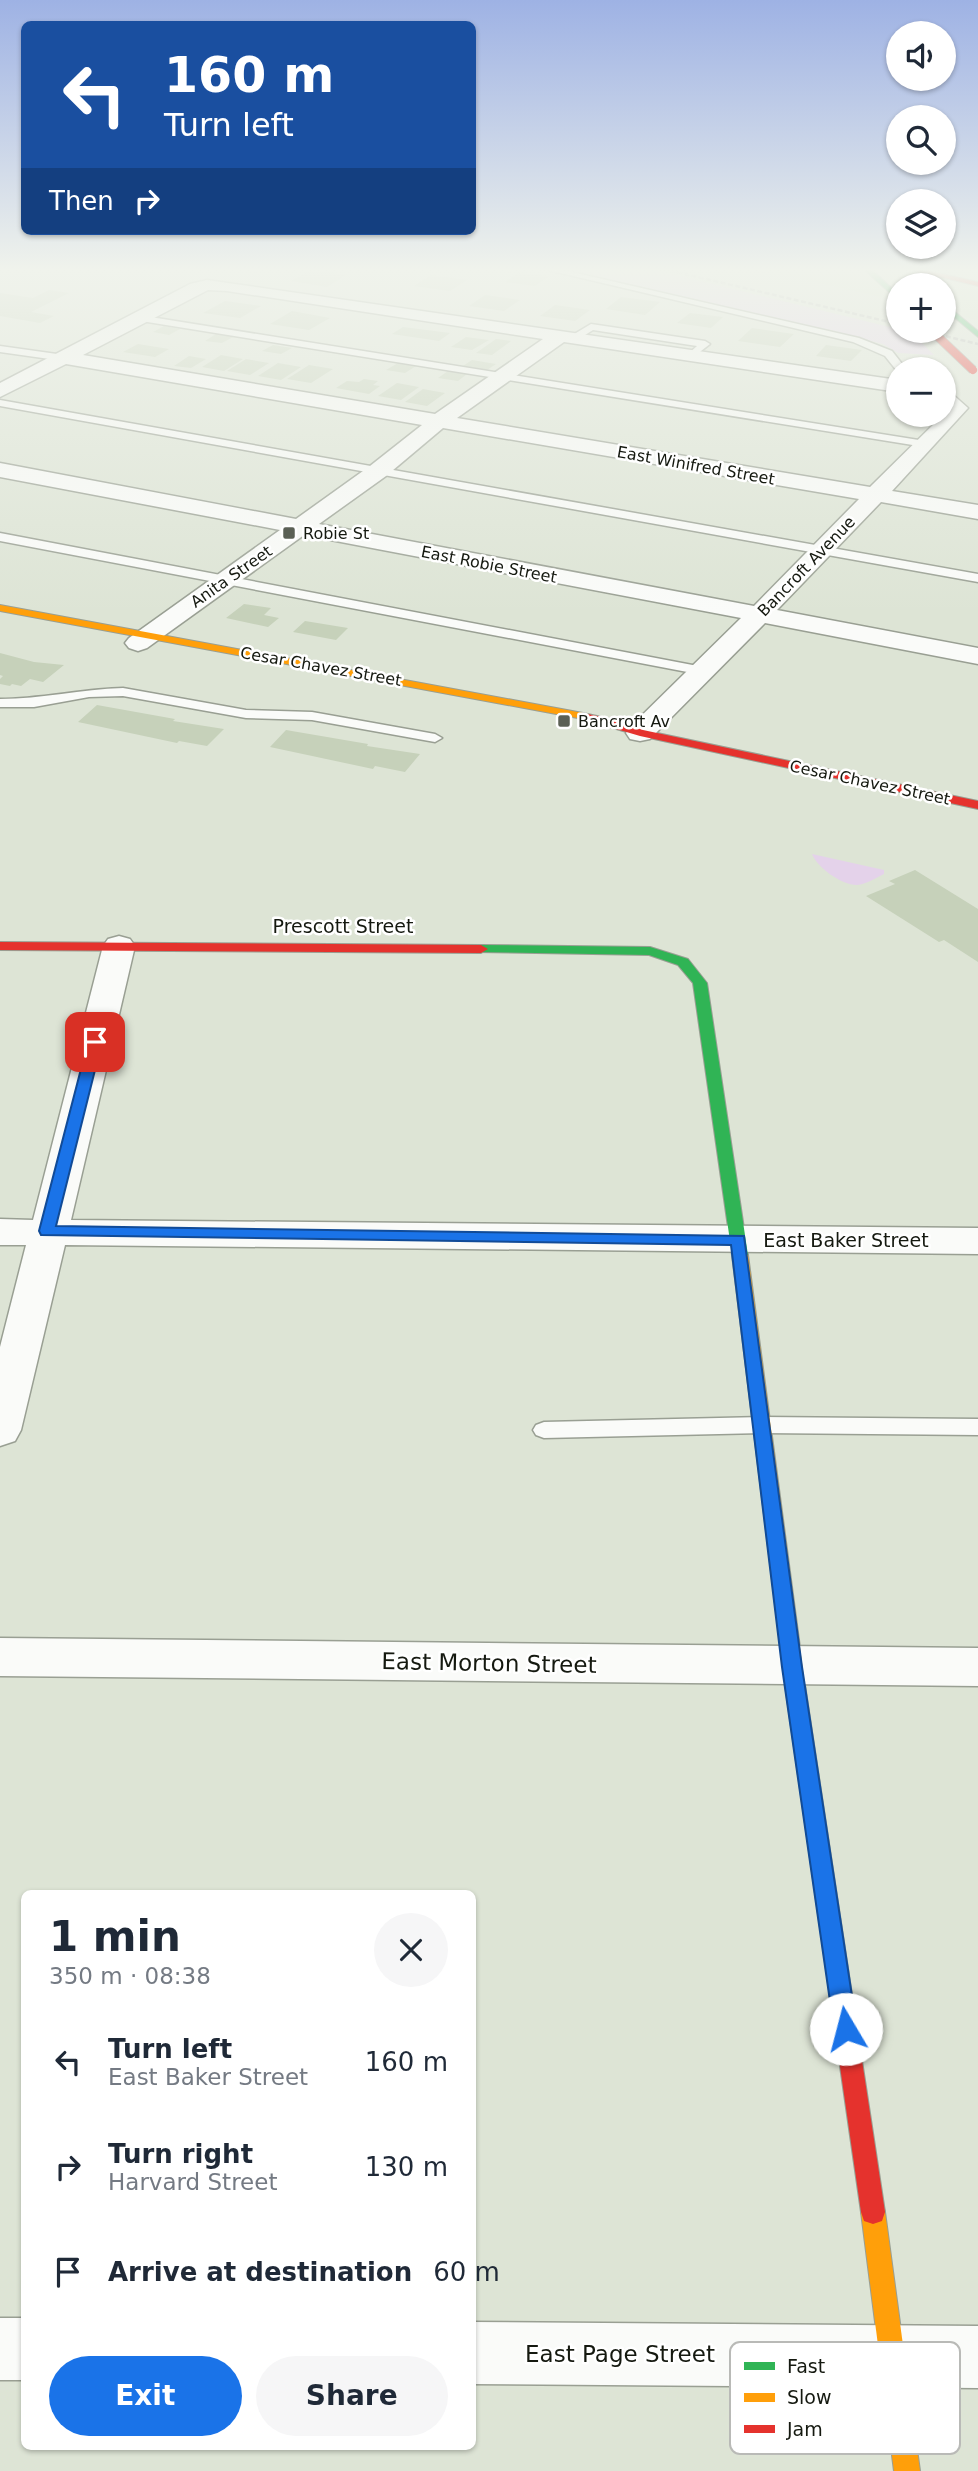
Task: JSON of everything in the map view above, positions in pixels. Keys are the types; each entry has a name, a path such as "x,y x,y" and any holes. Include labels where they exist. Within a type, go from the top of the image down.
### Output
{"main road":[{"name":"Cesar Chavez Street","path":"0,608 144,639"},
{"name":"Cesar Chavez Street","path":"0,617 453,690 607,721 639,733 978,805"},
{"name":"Prescott Street","path":"0,946 640,950 685,961 695,971 700,983 738,1240"},
{"path":"738,1240 792,1667 892,2342"}],"street":[{"path":"0,391 17,382"},
{"name":"East Winifred Street","path":"209,382 978,512"},
{"name":"Anita Street","path":"144,639 378,471 439,421 495,382"},
{"name":"Bancroft Avenue","path":"639,733 941,427"},
{"name":"East Robie Street","path":"0,470 978,656"},
{"path":"0,1430 119,946"},
{"name":"East Baker Street","path":"0,1231 978,1241"},
{"name":"East Morton Street","path":"0,1657 978,1667"},
{"path":"0,2349 21,2349"},
{"name":"East Page Street","path":"476,2353 730,2355"},
{"name":"East Page Street","path":"960,2357 978,2357"}],"lane":[{"path":"543,382 925,444"},
{"path":"0,403 978,578"},
{"path":"0,537 702,671"},
{"path":"0,703 34,703 89,693 123,692 246,715 312,716 435,738"},
{"path":"544,1430 763,1425 978,1427"}],"shaded area":[{"path":"812,854 884,870 884,874 864,883 851,884 830,874"}],"building":[{"path":"345,382 376,382 373,385 380,386 369,394 336,388"},
{"path":"397,383 419,387 401,400 378,396"},
{"path":"423,389 445,393 427,406 405,402"},
{"path":"244,604 271,608 264,615 279,618 268,627 226,618"},
{"path":"305,621 348,628 336,640 293,632"},
{"path":"0,653 34,662 64,665 43,682 30,679 21,686 10,686 0,684 3,676 0,675"},
{"path":"97,705 224,729 207,746 179,741 177,743 78,722"},
{"path":"286,730 420,754 405,772 375,766 373,769 270,747"},
{"path":"915,870 978,909 978,962 944,940 939,942 866,896 895,884 889,881"}],"traffic: fast":[{"path":"481,949 650,951 683,962 700,983 740,1255"}],"traffic: slow":[{"path":"0,608 583,716"},
{"path":"740,1255 795,1685"},
{"path":"873,2212 892,2342"},
{"path":"905,2454 907,2471"}],"traffic: jam":[{"path":"583,716 640,733 978,805"},
{"path":"0,946 481,949"},
{"path":"795,1685 873,2212"}],"place":[{"name":"Robie St","path":"289,533"},
{"name":"Bancroft Av","path":"564,721"}],"route":[{"path":"95,1042 47,1231 738,1240 792,1667 846,2029"}]}
